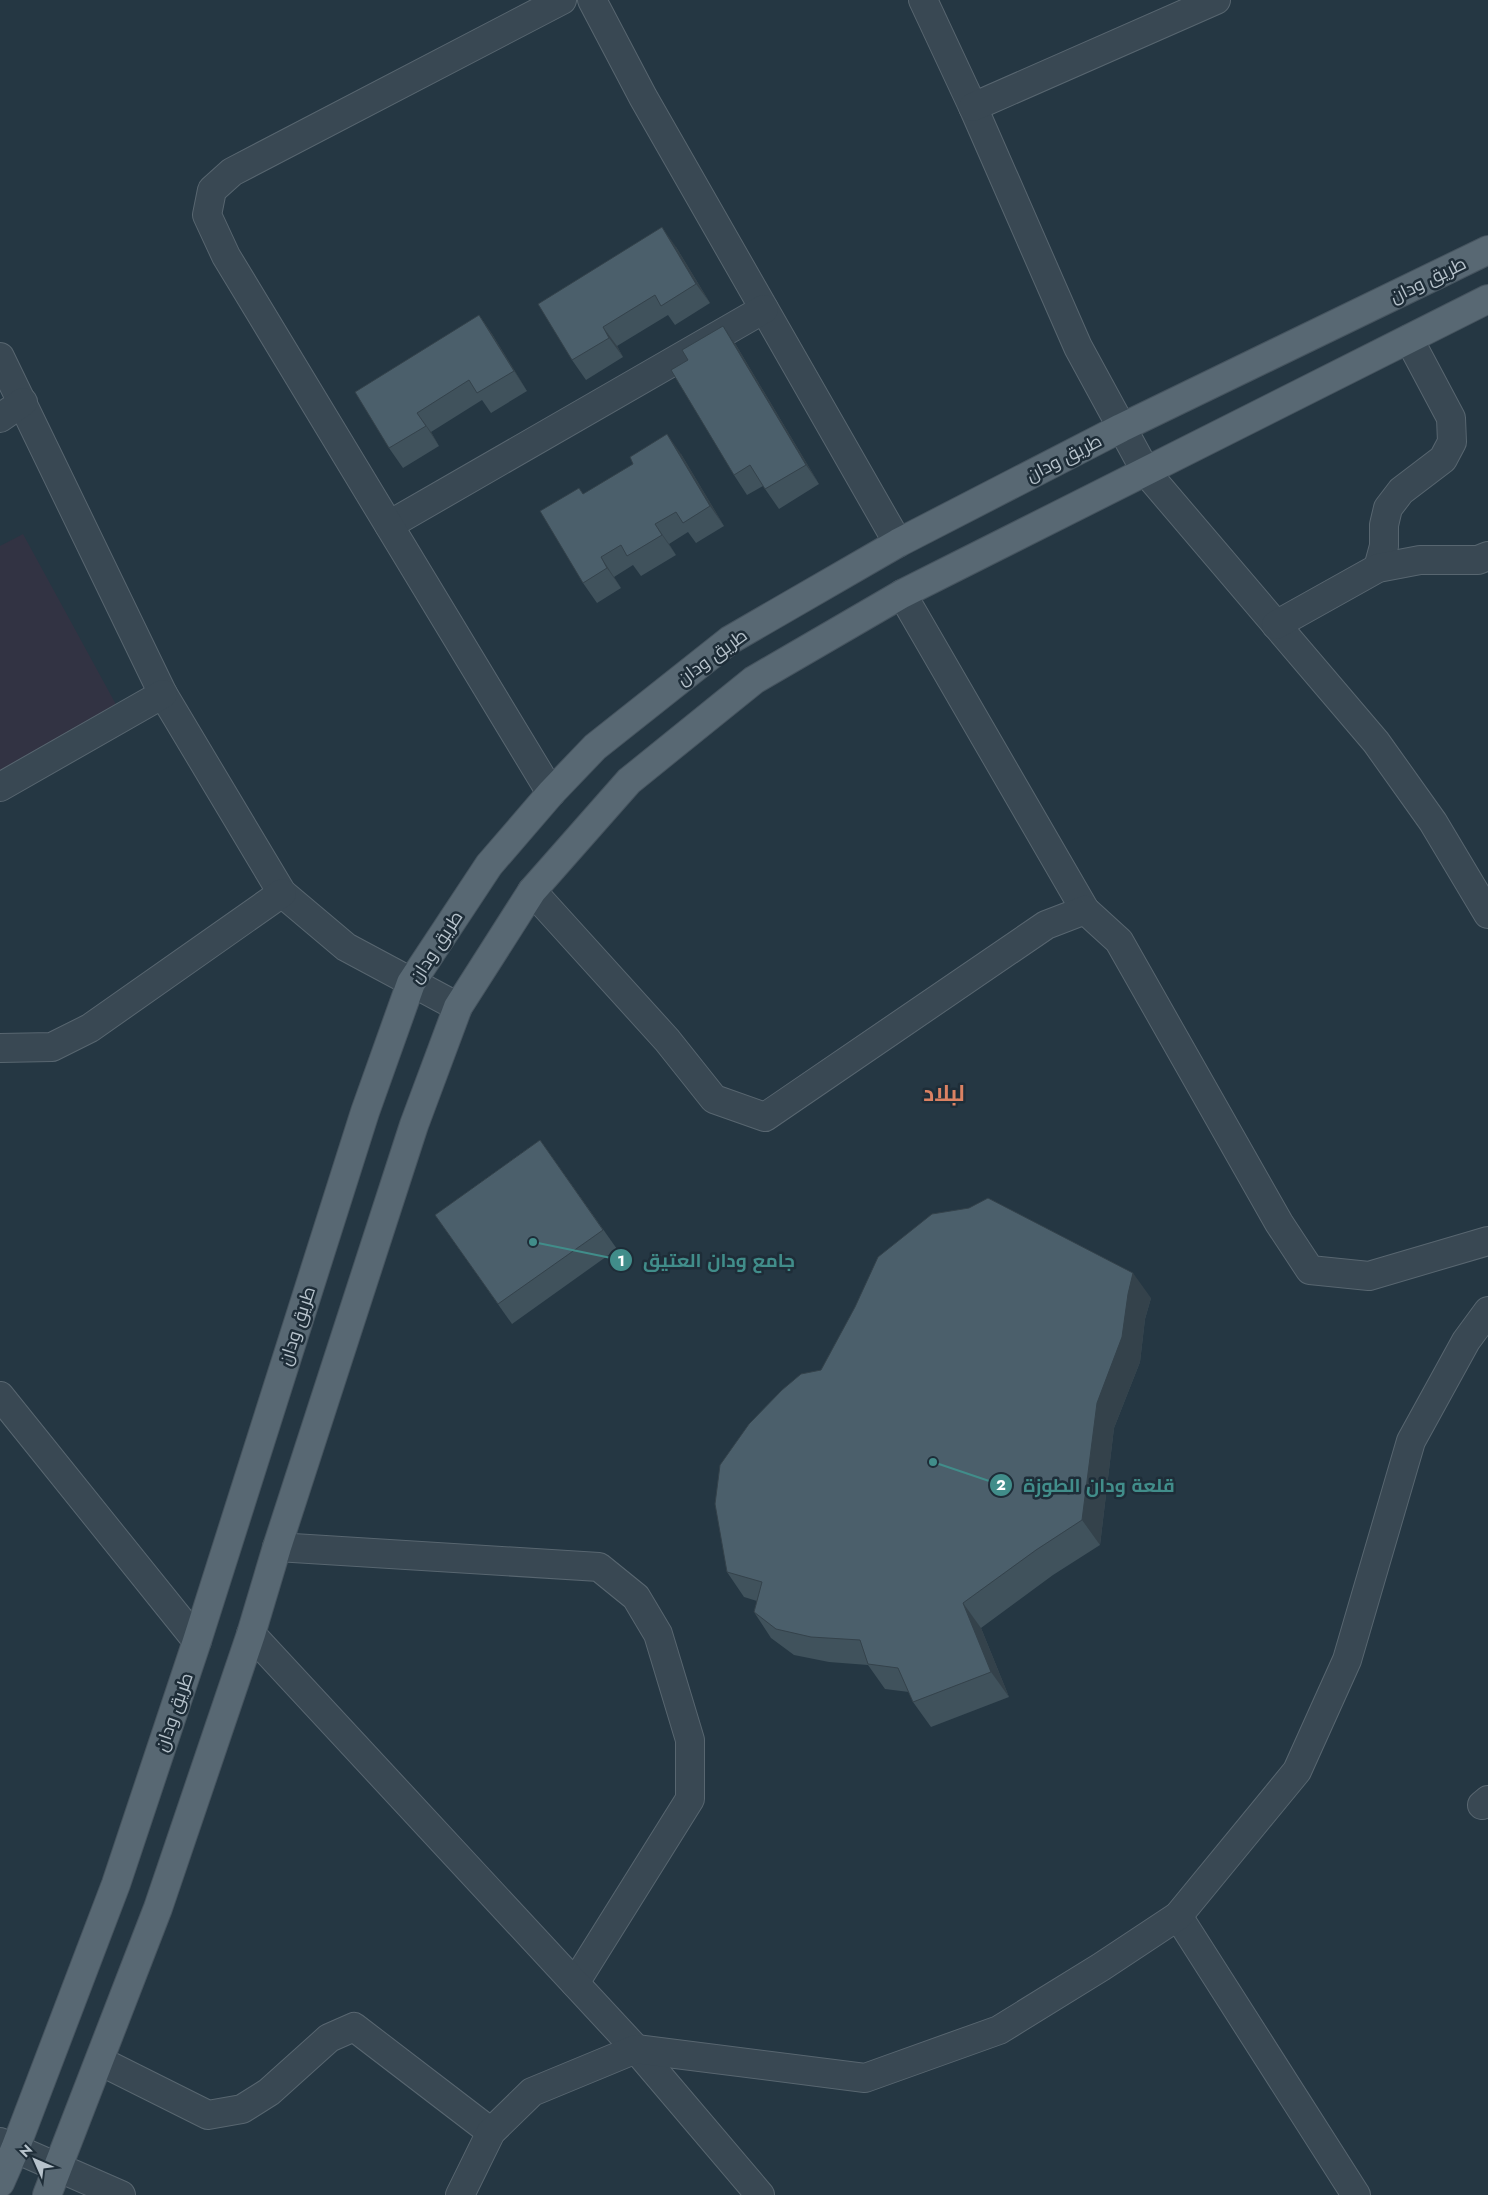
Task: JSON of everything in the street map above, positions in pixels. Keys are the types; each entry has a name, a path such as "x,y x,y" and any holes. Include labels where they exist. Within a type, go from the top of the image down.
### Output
{"main road":[{"name":"طريق ودان","path":"0,2183 8,2146 116,1884 197,1641 365,1112 411,983 489,866 551,792 595,747 730,640 898,543 1121,428 1488,250"},
{"path":"47,2195 158,1908 251,1634 277,1547 414,1125 458,1007 532,890 629,781 754,680 902,594 1488,299"}],"street":[{"path":"551,792 226,256 208,215 212,190 232,172 562,0"},
{"path":"592,0 643,97 898,543"},
{"path":"923,0 973,107 1078,347 1146,472 1376,742 1433,822 1484,899"},
{"path":"973,107 1216,0"},
{"path":"389,525 764,309"},
{"path":"1378,568 1384,546 1384,525 1388,508 1401,491 1443,459 1452,442 1451,418 1409,339"},
{"path":"0,357 162,694 282,893 346,947 458,1007"},
{"path":"0,418 23,402"},
{"path":"1276,624 1378,568 1420,560 1478,560 1488,556"},
{"path":"902,594 1085,910 1120,941 1279,1223 1310,1270 1369,1276 1488,1241"},
{"path":"0,787 162,694"},
{"path":"532,890 667,1040 714,1098 765,1117 1046,925 1085,910"},
{"path":"0,1048 52,1047 90,1028 282,893"},
{"path":"460,2195 491,2132 532,2092 636,2049 865,2078 999,2030 1101,1967 1178,1916 1297,1771 1347,1660 1411,1441 1466,1341 1488,1311"},
{"path":"0,1396 197,1641"},
{"path":"277,1547 599,1567 636,1597 658,1634 690,1740 690,1799 575,1983"},
{"path":"251,1634 636,2049 760,2195"},
{"path":"1178,1916 1356,2195"},
{"path":"100,2061 208,2115 242,2109 268,2092 329,2038 354,2027 491,2132"},
{"path":"8,2146 121,2195"}],"shaded area":[{"path":"23,534 119,710 0,776 0,546"}],"building":[{"path":"662,227 696,284 661,306 655,295 603,327 609,338 572,360 538,304"},
{"path":"479,315 514,371 477,393 469,380 417,413 426,426 389,448 355,392"},
{"path":"723,326 806,465 765,489 750,465 734,475 671,370 688,360 682,350"},
{"path":"667,434 710,506 683,523 676,512 655,524 662,535 627,556 621,545 601,557 607,568 583,583 540,511 579,488 583,494 633,464 630,457"},
{"path":"540,1140 603,1230 498,1304 435,1215"},
{"path":"988,1198 1133,1273 1122,1337 1097,1403 1082,1520 1036,1550 963,1603 991,1672 913,1702 898,1668 868,1664 860,1640 811,1637 776,1629 754,1612 762,1582 727,1572 715,1504 720,1465 749,1424 782,1390 801,1374 821,1370 855,1307 878,1257 932,1214 969,1208"}],"place":[{"name":"جامع ودان العتيق","path":"533,1242"},
{"name":"قلعة ودان الطوزة","path":"933,1462"}],"district":[{"name":"لبلاد","path":"944,1093"}]}
